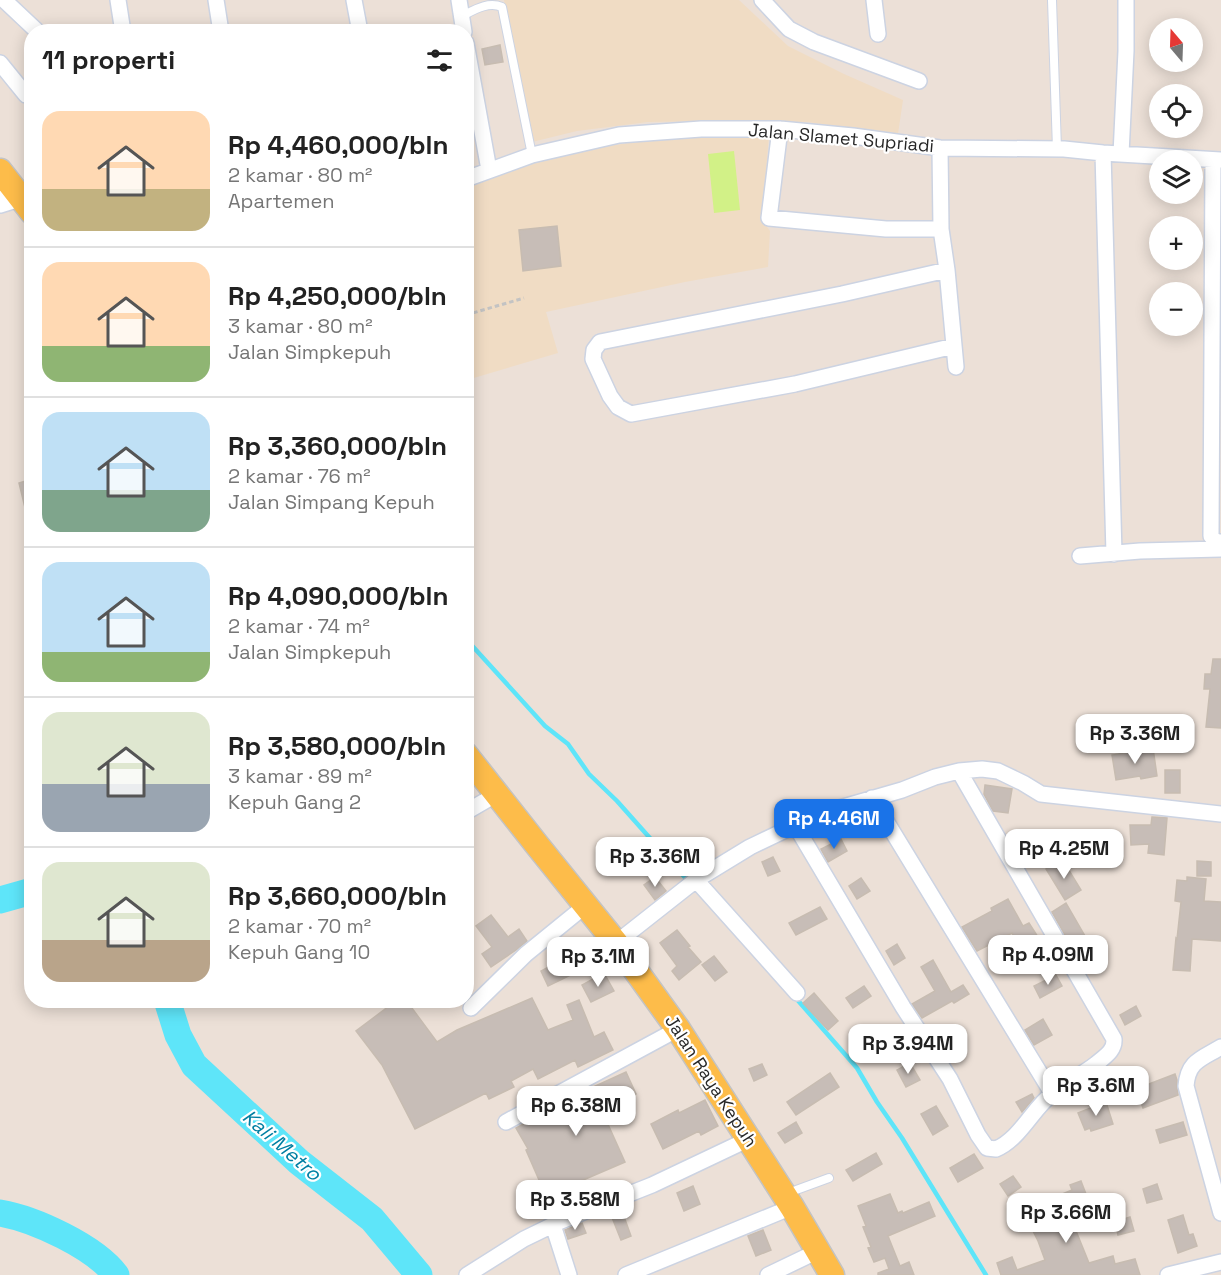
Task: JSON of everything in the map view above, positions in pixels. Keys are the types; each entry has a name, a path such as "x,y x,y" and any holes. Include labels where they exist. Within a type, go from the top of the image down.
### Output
{"main road":[{"path":"0,171 17,203"},
{"name":"Jalan Raya Kepuh","path":"474,765 616,943 678,1029 788,1201 832,1275"}],"street":[{"path":"4,0 30,24"},
{"path":"118,0 122,24"},
{"path":"216,0 220,24"},
{"path":"354,0 358,24"},
{"path":"459,0 463,24"},
{"path":"762,0 789,29 814,42 919,81"},
{"path":"874,0 878,34"},
{"path":"1121,154 1126,0"},
{"path":"0,63 24,93"},
{"path":"474,87 489,170"},
{"name":"Jalan Slamet Supriadi","path":"474,176 532,155 619,135 701,129 780,129 940,148 1057,149 1217,160"},
{"path":"780,129 769,218 886,229 941,229"},
{"path":"940,148 941,229 956,368"},
{"path":"1103,153 1114,554"},
{"path":"1217,160 1211,536 1216,542 1221,542"},
{"path":"947,270 842,294 600,342 594,350 594,358 610,396 618,407 631,414 795,384 954,346"},
{"path":"1080,556 1140,551 1221,549"},
{"path":"795,825 903,1007 950,1079 978,1135 987,1148 996,1149 1020,1129 1052,1093 1094,1065 1115,1044 1111,1032 959,771"},
{"path":"616,943 695,880 750,847 819,814 959,771 998,771 1041,794 1221,814"},
{"path":"474,807 497,794"},
{"path":"872,798 1052,1093"},
{"path":"695,880 797,993"},
{"path":"474,1005 526,954 585,906"},
{"path":"506,1122 678,1029"},
{"path":"1221,1047 1195,1063 1187,1073 1186,1086 1221,1213"},
{"path":"467,1275 524,1239 553,1225 652,1185 749,1139"},
{"path":"626,1275 788,1201"},
{"path":"553,1225 569,1275"},
{"path":"768,1275 818,1251"},
{"path":"1168,1275 1221,1262"}],"lane":[{"path":"1052,0 1057,149"},
{"path":"463,24 478,8 489,5 502,7 532,155"},
{"path":"788,1201 829,1178"}],"path":[{"path":"474,313 524,298"}],"shaded area":[{"path":"504,0 739,0 788,46 903,100 898,134 807,122 648,122 577,131 532,142"},
{"path":"769,135 762,220 770,231 768,267 546,312 558,353 474,378 474,182 526,163 571,151 673,137"}],"green space":[{"path":"734,151 740,210 714,213 708,154"}],"building":[{"path":"500,45 503,62 485,65 482,49"},
{"path":"557,226 561,266 523,271 519,230"},
{"path":"24,481 24,504 19,483"},
{"path":"1213,659 1221,659 1221,728 1206,727 1210,689 1204,689 1205,674 1211,674"},
{"path":"1153,748 1157,776 1116,780 1112,755"},
{"path":"1165,770 1180,770 1180,793 1165,793"},
{"path":"985,785 1012,789 1008,813 993,811 984,794"},
{"path":"1152,817 1167,818 1164,855 1148,853 1149,844 1131,845 1130,825 1151,825"},
{"path":"841,839 847,851 828,862 821,849"},
{"path":"773,857 780,871 768,876 762,862"},
{"path":"1062,859 1081,890 1065,900 1046,869"},
{"path":"1197,861 1211,862 1211,876 1197,876"},
{"path":"655,877 666,891 655,900 644,885"},
{"path":"1187,877 1206,879 1204,901 1221,902 1221,941 1192,939 1190,971 1173,970 1181,902 1175,901 1177,880 1187,881"},
{"path":"861,878 870,891 857,899 849,886"},
{"path":"1008,899 1023,926 1029,923 1038,937 1021,948 1012,933 977,951 962,927 992,911 991,908"},
{"path":"1066,903 1089,943 1074,951 1052,912"},
{"path":"820,907 827,919 796,935 789,923"},
{"path":"491,915 508,937 519,929 527,941 491,967 482,954 492,947 476,926"},
{"path":"677,930 701,962 679,980 672,971 677,966 660,943"},
{"path":"897,944 905,958 894,965 886,951"},
{"path":"569,956 577,972 548,986 541,971"},
{"path":"714,956 727,972 715,981 702,965"},
{"path":"933,960 951,992 963,985 969,994 922,1018 912,1004 935,991 921,967"},
{"path":"604,973 614,991 591,1002 582,985"},
{"path":"1056,975 1062,986 1040,998 1034,986"},
{"path":"864,986 871,996 853,1008 846,998"},
{"path":"814,993 838,1021 828,1030 803,1003"},
{"path":"532,998 548,1030 573,1020 567,1005 579,1000 594,1037 604,1032 613,1050 578,1067 575,1060 538,1079 533,1069 511,1081 514,1087 489,1099 486,1093 415,1129 382,1065 356,1031 386,1008 412,1008 437,1042 457,1030"},
{"path":"1136,1006 1141,1016 1125,1025 1120,1015"},
{"path":"1043,1019 1052,1035 1034,1045 1025,1030"},
{"path":"893,1030 898,1042 881,1049 874,1038"},
{"path":"910,1063 920,1080 906,1087 897,1070"},
{"path":"762,1064 767,1075 754,1081 749,1069"},
{"path":"626,1072 636,1094 602,1111 625,1162 546,1196 526,1150 528,1149 516,1128 578,1094"},
{"path":"830,1073 839,1087 796,1115 787,1102"},
{"path":"1175,1074 1178,1095 1143,1108 1136,1089"},
{"path":"1032,1094 1034,1098 1022,1112 1016,1102"},
{"path":"705,1100 718,1126 701,1135 699,1131 663,1149 651,1124 678,1110 679,1113"},
{"path":"1106,1102 1113,1124 1091,1131 1090,1128 1085,1130 1078,1113"},
{"path":"936,1106 948,1126 933,1135 921,1114"},
{"path":"796,1122 802,1133 785,1143 778,1133"},
{"path":"1183,1122 1187,1135 1160,1143 1156,1130"},
{"path":"876,1153 882,1164 853,1181 846,1170"},
{"path":"974,1154 983,1168 958,1182 950,1168"},
{"path":"1013,1176 1021,1187 1008,1196 1000,1184"},
{"path":"1081,1181 1091,1207 1070,1216 1089,1263 1113,1256 1115,1264 1135,1259 1140,1275 1001,1275 997,1263 1012,1257 1017,1270 1045,1260 1030,1225 1050,1214 1047,1209 1063,1202 1060,1195 1072,1190 1070,1185"},
{"path":"1157,1184 1162,1199 1147,1203 1143,1189"},
{"path":"693,1186 700,1204 684,1211 677,1193"},
{"path":"890,1194 898,1213 929,1202 935,1216 888,1236 900,1266 909,1262 914,1275 878,1275 889,1269 885,1258 874,1262 868,1248 871,1247 863,1227 866,1226 858,1206"},
{"path":"1102,1194 1108,1214 1097,1218 1090,1198"},
{"path":"622,1211 631,1236 621,1240 611,1215"},
{"path":"1183,1215 1189,1235 1193,1234 1197,1246 1178,1253 1168,1220"},
{"path":"1130,1217 1134,1231 1118,1235 1115,1222"},
{"path":"582,1223 586,1233 568,1239 565,1230"},
{"path":"763,1230 771,1250 756,1256 748,1236"}],"waterway":[{"path":"474,648 545,726 568,744 589,774 617,801 689,882"},
{"name":"Kali Metro","path":"0,900 24,893"},
{"path":"794,996 857,1068 986,1275"},
{"name":"Kali Metro","path":"170,1008 178,1035 194,1065 299,1162 372,1219 419,1275"},
{"path":"0,1213 30,1221 63,1236 94,1254 116,1275"}]}
